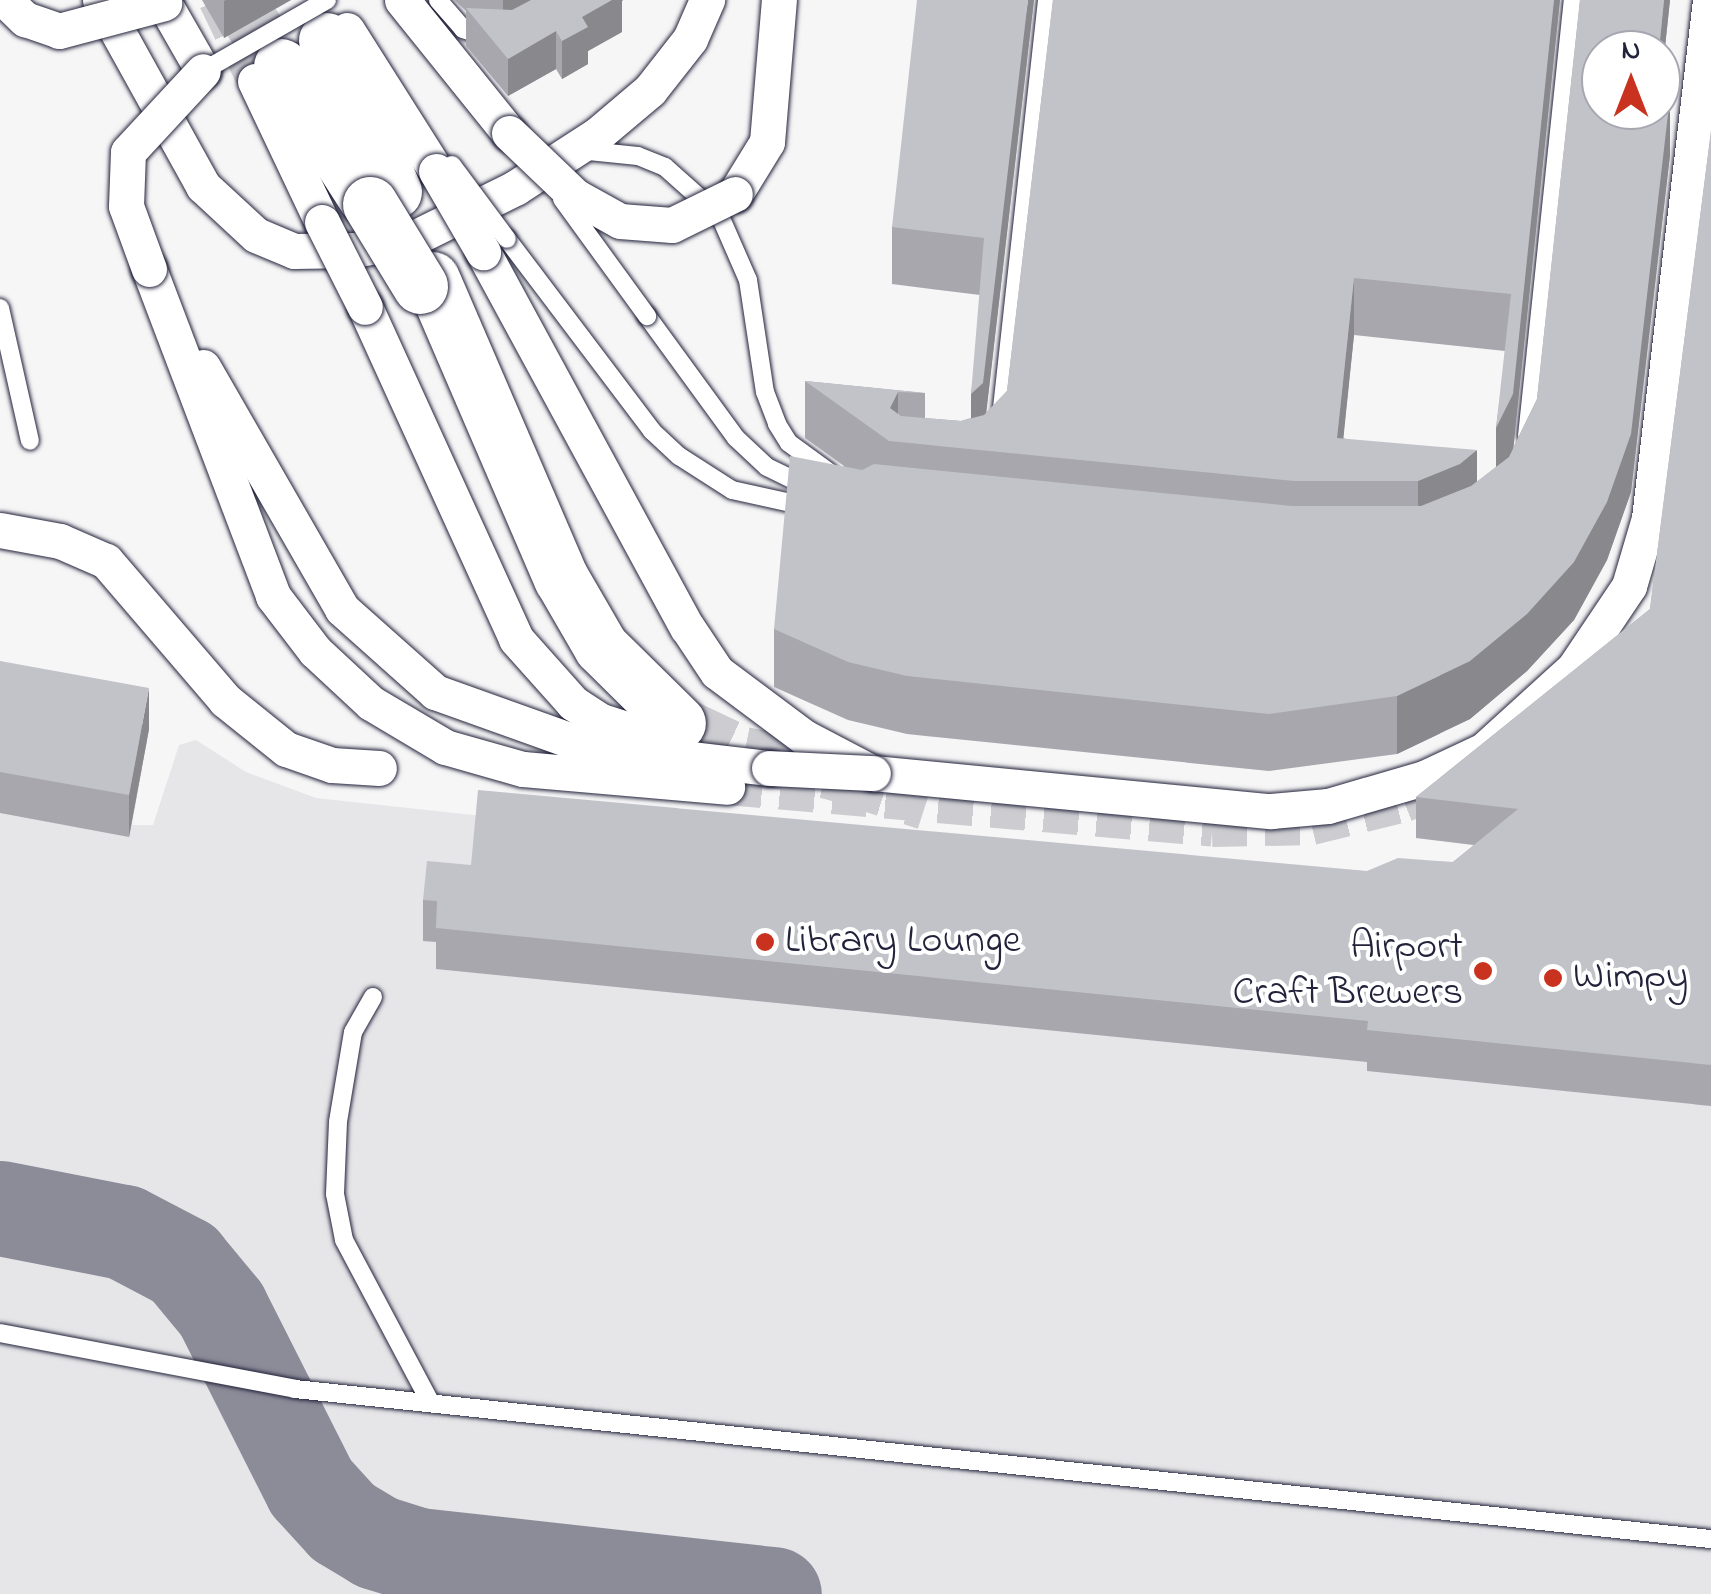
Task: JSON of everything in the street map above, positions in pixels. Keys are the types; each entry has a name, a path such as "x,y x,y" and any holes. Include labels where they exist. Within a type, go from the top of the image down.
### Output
{"highway":[{"path":"318,47 395,190 426,282 580,613 624,674 678,723"}],"street":[{"path":"4,0 25,19 59,30 166,2 203,71 128,152 126,206 273,596 315,651 371,703 473,756 562,778 727,787"},
{"path":"100,0 203,186 275,245 355,250 414,238 575,150 650,90 702,7"},
{"path":"402,0 509,133 575,196 620,221 672,225 735,194 760,164 767,142 779,0"},
{"path":"150,269 315,569 342,608 435,692 566,741 769,768 874,773 1271,811 1328,806 1424,778 1469,757 1537,706 1574,668 1629,586 1649,518 1710,0"},
{"path":"318,47 395,190 495,245 576,424 717,672 804,737 874,773"},
{"path":"395,190 365,307 516,639 545,679 601,722 769,768"},
{"path":"0,530 60,541 106,561 225,700 286,749 332,765 379,768"}],"lane":[{"path":"438,0 476,38 506,36"},
{"path":"998,435 1047,0"},
{"path":"1525,455 1573,0"},
{"path":"203,71 318,47"},
{"path":"495,245 652,431 678,456 732,490 826,501 790,481 743,445 509,133"},
{"path":"575,150 638,156 665,167 720,216 748,280 765,392 777,424 789,443 845,484"},
{"path":"1,319 30,441"},
{"path":"373,997 353,1032 335,1194 344,1240 430,1402"},
{"path":"0,1333 295,1389 1711,1539"}],"shaded area":[{"path":"1711,160 1711,1594 0,1594 0,702 149,729 132,825 153,825 179,745 196,740 246,772 316,798 1367,912 1516,851 1416,838 1650,650"}],"building":[{"path":"531,0 612,0 582,17 588,27 562,41 556,31 508,59 466,8 512,10"},
{"path":"917,0 1028,0 983,383 971,394 984,238 892,227"},
{"path":"1053,0 1554,0 1513,394 1496,428 1511,294 1354,278 1337,438 1477,450 1460,464 1418,481 1294,481 889,441 805,381 925,393 898,392 890,408 901,416 961,421 984,415 1007,391"},
{"path":"1580,0 1664,0 1661,30 1581,30 1581,130 1666,130 1631,434 1607,502 1574,562 1527,614 1470,661 1397,696 1269,714 907,676 848,662 774,629 790,456 862,470 874,464 1292,506 1421,506 1471,486 1509,457 1537,399"},
{"path":"1711,131 1711,1065 1367,1030 1368,1021 436,928 437,901 423,900 427,861 471,865 478,790 1367,871 1398,858 1453,862 1518,809 1416,797 1650,609"},
{"path":"0,661 149,688 129,795 0,772"}],"taxiway":[{"path":"0,1208 124,1232 183,1263 221,1309 311,1487 343,1522 376,1542 418,1555 774,1594"}],"tunnel":[{"path":"216,0 255,81"},
{"path":"237,0 281,66"},
{"path":"678,723 744,754 833,772 926,802"},
{"path":"727,787 1212,829 1312,827 1405,804 1460,782"}],"place":[{"name":"Library Lounge","path":"765,942"},
{"name":"Airport Craft Brewers","path":"1483,971"},
{"name":"Wimpy","path":"1553,978"}]}
